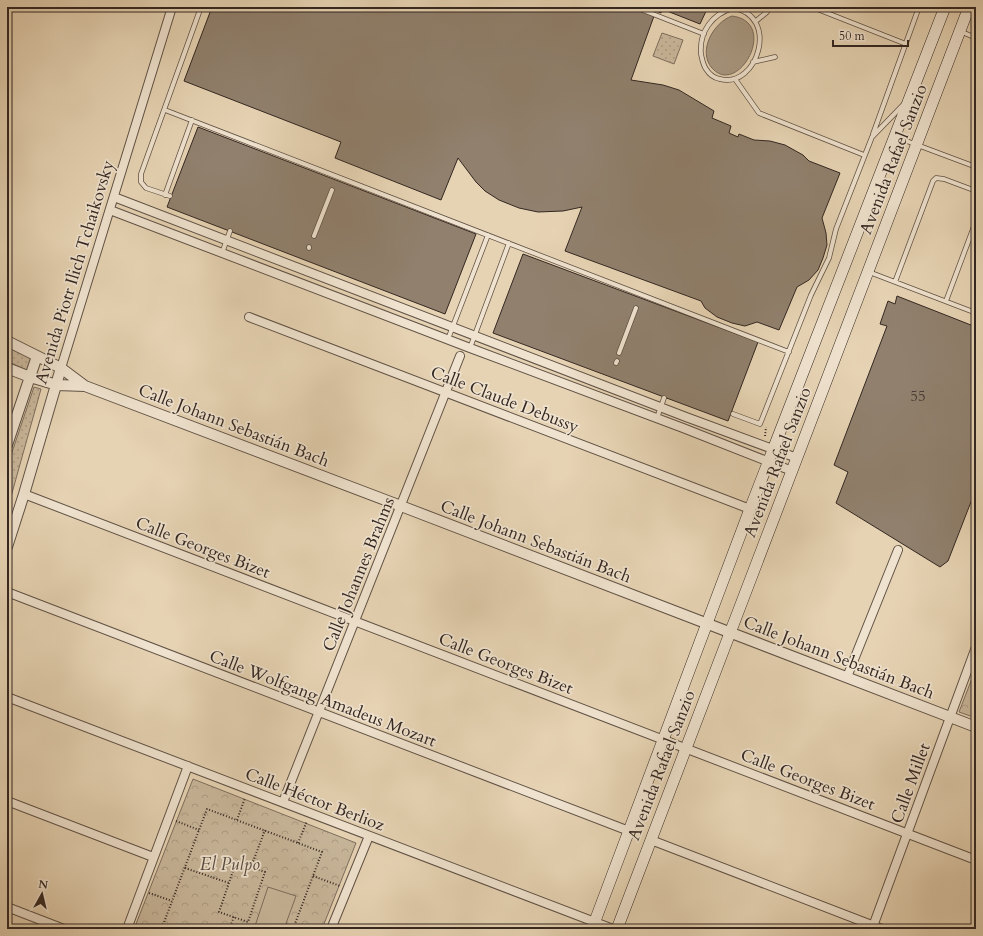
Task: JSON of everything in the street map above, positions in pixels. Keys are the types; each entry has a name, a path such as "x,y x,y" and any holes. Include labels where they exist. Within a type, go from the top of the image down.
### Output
{"main road":[{"name":"Avenida Rafael Sanzio","path":"593,925 768,462 769,448 895,136 944,7"},
{"name":"Avenida Rafael Sanzio","path":"617,929 969,7"}],"street":[{"name":"Avenida Piotr Ilich Tchaikovsky","path":"7,547 172,7"},
{"path":"114,197 453,326 712,427 797,458"},
{"path":"110,210 792,471"},
{"name":"Calle Claude Debussy","path":"249,317 750,509"},
{"name":"Calle Johann Sebastián Bach","path":"7,341 61,368 85,386 976,727"},
{"name":"Avenida Piotr Ilich Tchaikovsky","path":"7,445 37,356"},
{"name":"Calle Johannes Brahms","path":"283,802 460,356"},
{"name":"Calle Johann Sebastián Bach","path":"7,368 57,385 85,386"},
{"path":"707,438 712,427"},
{"name":"Calle Georges Bizet","path":"24,494 976,860"},
{"path":"847,678 898,550"},
{"name":"Calle Wolfgang Amadeus Mozart","path":"7,592 629,832"},
{"name":"Calle Millet","path":"873,927 976,647"},
{"name":"Calle Héctor Berlioz","path":"7,697 283,802 593,925 613,929"},
{"path":"127,929 188,766"},
{"path":"7,801 154,857"},
{"path":"335,928 348,888 369,836"},
{"path":"651,840 873,927 882,929"},
{"path":"7,907 64,929"}],"lane":[{"path":"170,196 146,188 141,182 141,174 201,7"},
{"path":"635,7 704,34"},
{"path":"756,21 767,12 769,7"},
{"path":"812,7 906,44"},
{"path":"733,414 760,424 817,281 829,258 836,229 920,7"},
{"path":"736,8 743,10 756,21 760,39 758,52 754,62 744,74 736,79 725,81 717,79 704,67 701,50 704,34 709,24 724,11 736,8"},
{"path":"960,31 976,38"},
{"path":"754,62 775,57"},
{"path":"736,79 759,113 864,155"},
{"path":"872,137 910,97"},
{"path":"165,110 789,352"},
{"path":"165,194 192,120"},
{"path":"895,136 976,167"},
{"path":"895,282 933,180 936,178 944,179 961,184 976,191"},
{"path":"314,236 332,190"},
{"path":"946,302 976,221"},
{"path":"221,253 230,231"},
{"path":"448,340 488,235"},
{"path":"470,348 509,243"},
{"path":"868,272 976,313"},
{"path":"620,353 636,308"},
{"path":"656,418 664,398"}],"path":[{"path":"760,424 766,426 769,448"},
{"path":"237,820 249,789"},
{"path":"174,929 163,925 208,809 322,852 292,929"},
{"path":"298,843 310,813"},
{"path":"168,818 199,830"},
{"path":"251,867 265,830"},
{"path":"236,862 251,867 265,872 248,922 219,912 236,862"},
{"path":"185,868 229,883"},
{"path":"313,876 348,888"},
{"path":"141,890 172,901"},
{"path":"229,929 234,917"}],"green space":[{"path":"662,33 683,40 674,64 653,56"},
{"path":"7,346 32,357 27,370 7,361"},
{"path":"34,387 41,389 7,511 7,467"},
{"path":"976,668 976,718 959,712"},
{"name":"El Pulpo","path":"193,779 356,843 322,929 134,929"},
{"path":"268,887 296,896 284,929 254,929"}],"shaded area":[{"path":"732,16 746,21 753,31 754,43 750,56 742,66 733,73 722,75 712,68 708,61 706,54 707,46 719,24"}],"building":[{"path":"212,7 630,7 654,16 631,80 663,85 679,90 714,111 712,118 731,126 729,133 738,137 739,134 754,140 770,141 785,145 803,155 809,161 840,173 822,218 826,233 827,245 818,270 809,280 797,287 779,330 757,322 745,326 732,323 717,317 705,308 701,301 565,251 582,207 563,211 538,212 519,208 499,200 485,191 476,182 458,158 441,200 335,158 341,142 184,81"},
{"path":"646,7 663,7 661,13"},
{"path":"663,7 708,7 700,24 662,9"},
{"path":"198,127 476,234 445,314 167,207"},
{"path":"523,254 758,342 728,421 493,333"},
{"path":"897,296 976,327 976,489 948,561 940,567 836,503 848,472 834,465 887,326 880,324 888,301 895,304"}]}
